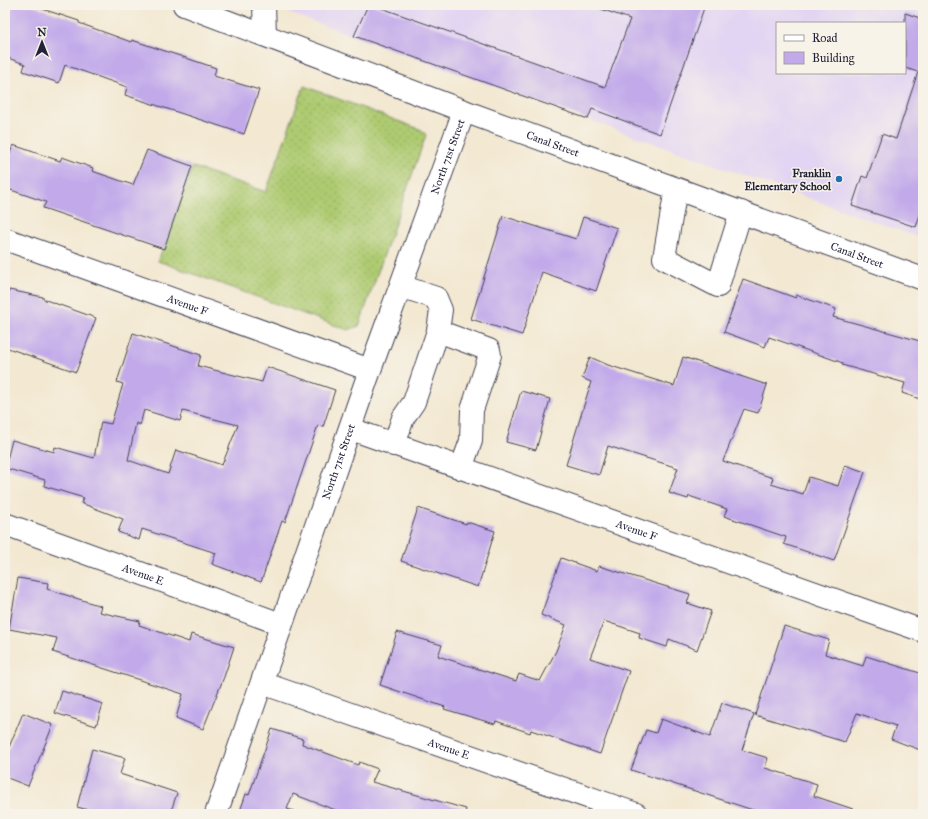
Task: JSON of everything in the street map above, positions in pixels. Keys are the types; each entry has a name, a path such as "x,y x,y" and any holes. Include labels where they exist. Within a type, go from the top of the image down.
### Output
{"street":[{"name":"Canal Street","path":"184,5 265,34 464,111 923,279"},
{"path":"264,5 265,34"},
{"name":"North 71st Street","path":"216,814 281,624 351,429 370,370 464,111"},
{"path":"676,188 664,258 718,286 741,212"},
{"name":"Avenue F","path":"5,239 370,370"},
{"path":"394,445 403,418 414,402 438,331 441,310 436,298 401,286"},
{"path":"438,331 489,350 490,355 472,410 471,441 461,468"},
{"name":"Avenue F","path":"351,429 923,631"},
{"name":"Avenue E","path":"5,524 281,624"},
{"name":"Avenue E","path":"262,683 636,814"}],"shaded area":[{"name":"Franklin Elementary School","path":"289,5 898,5 923,14 923,239 289,13"}],"green space":[{"path":"304,86 422,130 426,135 359,326 348,330 158,261 193,167 266,192"}],"building":[{"path":"5,5 30,5 79,21 79,23 131,42 132,40 216,68 214,76 259,90 244,134 125,95 127,87 65,65 59,83 23,71 25,64 5,57"},
{"path":"368,5 373,5 605,87 630,19 598,8 598,5 705,5 660,134 592,109 588,119 354,36"},
{"path":"905,13 923,19 923,206 916,227 852,206 862,176 867,178 882,134 896,139 918,72 906,68"},
{"path":"13,145 60,161 62,157 93,168 92,171 133,185 147,150 192,166 164,249 43,208 46,202 5,188 5,168"},
{"path":"503,216 576,239 583,217 617,228 596,291 542,272 522,335 471,319"},
{"path":"743,279 796,298 796,295 836,309 833,317 920,341 920,339 923,340 923,400 902,393 905,383 842,365 843,363 769,337 765,347 724,332"},
{"path":"9,290 43,297 43,299 96,318 76,372 5,347 5,310"},
{"path":"133,333 201,355 198,366 262,382 267,367 335,390 323,427 318,425 285,522 282,521 261,582 212,564 216,553 142,529 139,540 118,532 123,519 81,503 84,498 44,486 45,480 5,468 12,440 54,452 55,447 94,458 101,422 111,424 123,384 117,382","holes":["144,410 180,421 183,411 238,425 222,465 176,450 168,474 128,460 136,423 140,425"]},
{"path":"590,357 608,365 674,386 683,357 767,385 758,413 744,409 723,461 773,478 771,484 803,494 809,477 838,486 845,465 865,472 834,561 784,544 786,537 724,516 727,509 689,496 688,499 669,493 678,468 608,446 599,475 566,465 591,382 582,378"},
{"path":"521,391 550,399 536,450 506,442"},
{"path":"418,508 466,524 467,522 495,531 478,587 401,561"},
{"path":"561,558 597,571 599,566 690,594 687,603 711,611 697,650 669,639 667,647 639,638 640,633 604,621 590,658 629,671 600,754 531,730 530,733 496,721 495,724 444,709 445,707 380,685 397,632 442,645 438,656 516,681 519,674 540,681 556,651 566,625 541,615"},
{"path":"18,578 48,583 47,589 101,606 99,612 140,621 139,625 189,642 191,634 234,647 224,677 203,729 176,718 183,694 53,652 57,638 9,629"},
{"path":"784,626 829,640 825,654 863,666 866,656 923,674 923,751 891,739 896,726 857,713 845,742 755,715"},
{"path":"62,691 103,704 96,726 55,713"},
{"path":"722,703 754,714 742,750 768,758 765,768 817,784 814,796 859,811 858,814 765,814 631,770 646,730 656,733 661,719 710,737"},
{"path":"23,713 53,725 28,786 5,777 5,757"},
{"path":"272,729 303,739 302,744 358,765 359,762 378,769 372,782 466,809 465,814 346,814 293,794 287,809 294,811 294,814 239,814 246,794 249,795"},
{"path":"92,749 125,758 120,774 177,793 170,814 103,814 77,807"}],"place":[{"name":"Franklin Elementary School","path":"839,179"}]}
